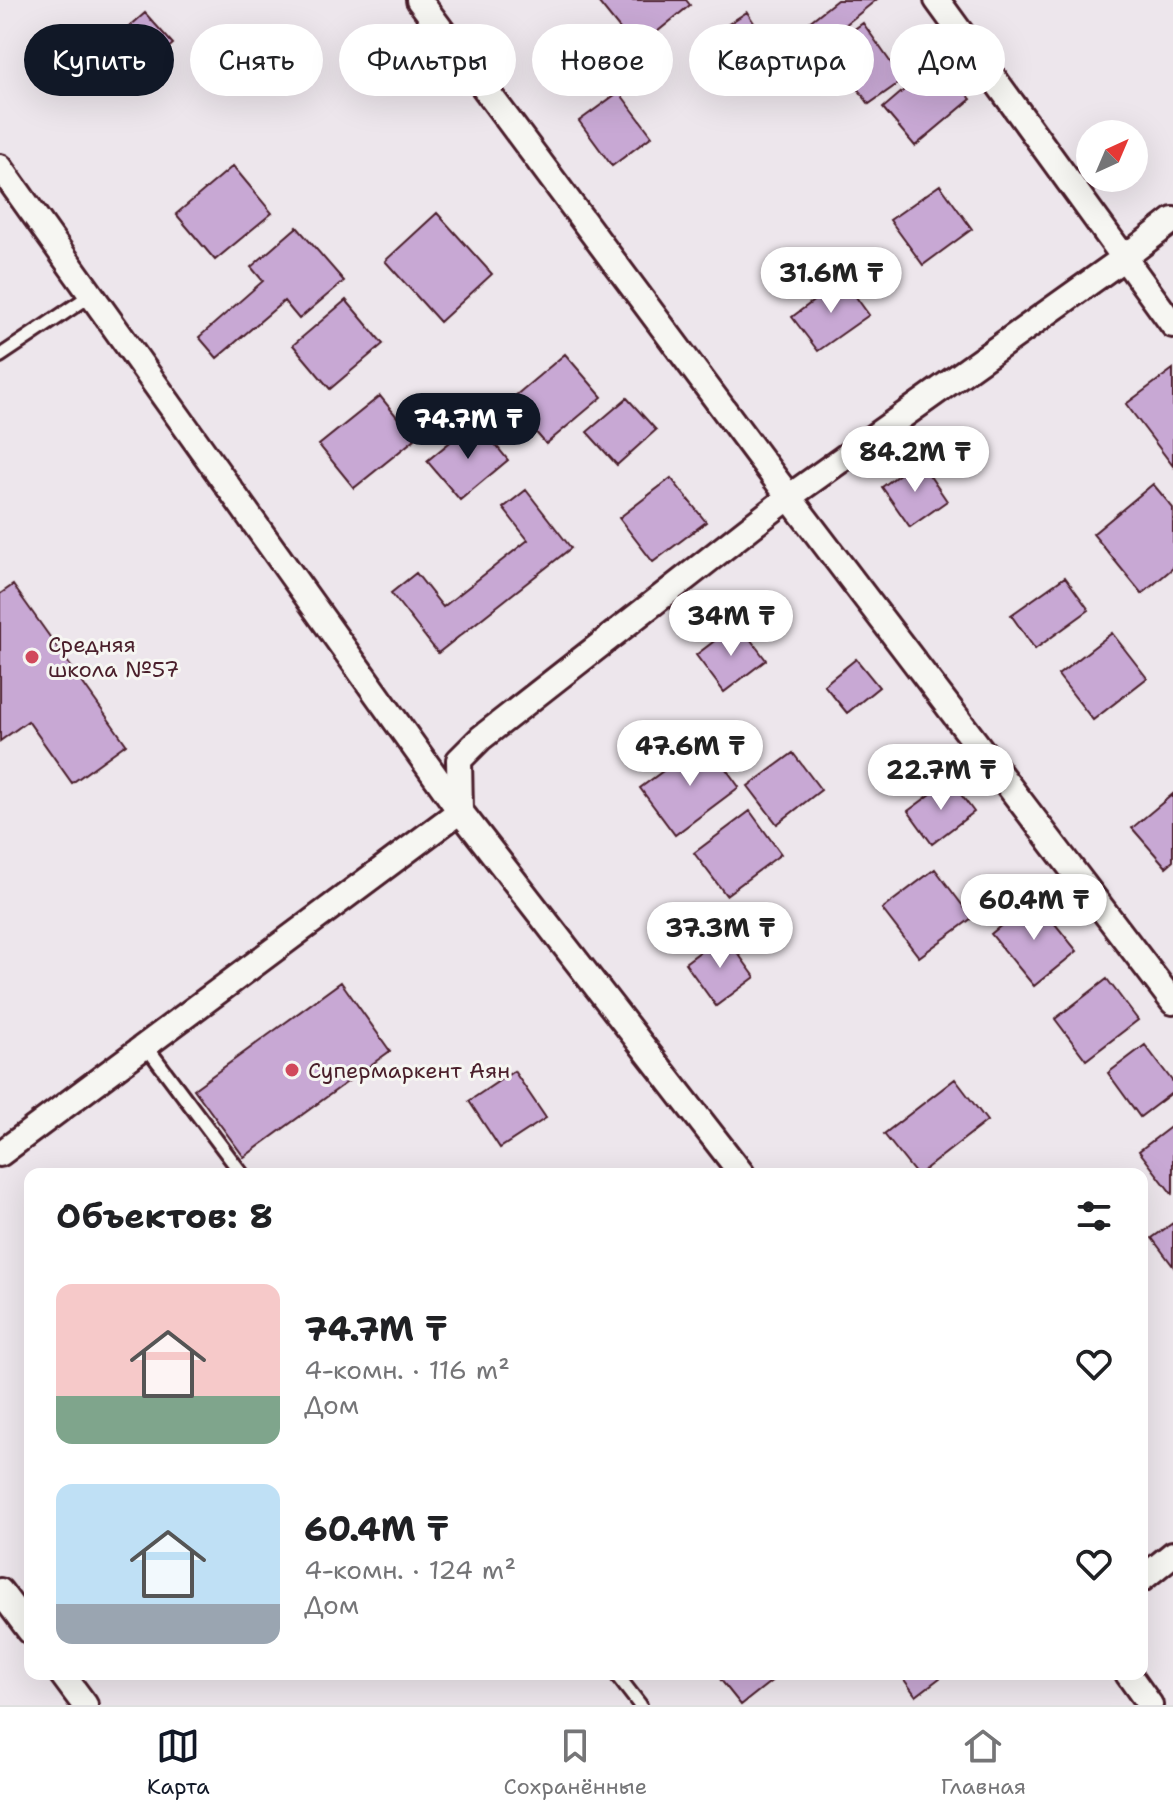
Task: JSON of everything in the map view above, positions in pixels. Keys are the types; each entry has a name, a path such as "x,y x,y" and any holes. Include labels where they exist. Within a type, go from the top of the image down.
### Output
{"street":[{"path":"419,0 789,497 1173,1002"},
{"path":"937,0 1173,325"},
{"path":"0,167 460,811 737,1168"},
{"path":"460,811 459,760 481,738 789,497 1173,220"},
{"path":"0,1154 460,811"},
{"path":"1148,1574 1173,1554"},
{"path":"0,1591 24,1623"},
{"path":"66,1680 85,1705"},
{"path":"1132,1680 1150,1705"}],"lane":[{"path":"0,356 91,295"},
{"path":"146,1046 238,1168"},
{"path":"621,1680 640,1705"}],"building":[{"path":"604,0 686,0 690,5 667,24 616,24 599,3"},
{"path":"837,0 876,0 846,24 808,23"},
{"path":"747,12 755,24 729,24"},
{"path":"145,13 155,24 132,24"},
{"path":"874,39 890,61 890,89 869,104 863,96 874,96"},
{"path":"613,96 622,96 652,136 612,166 579,121"},
{"path":"897,96 969,96 971,99 915,146 883,108"},
{"path":"233,166 272,213 215,260 176,214"},
{"path":"940,185 972,229 923,265 890,220"},
{"path":"437,213 492,274 440,322 385,261"},
{"path":"297,227 344,281 299,319 284,301 217,358 199,337 263,281 251,267"},
{"path":"843,279 869,315 818,351 792,317"},
{"path":"346,300 383,344 330,389 293,345"},
{"path":"565,354 602,397 546,444 509,401"},
{"path":"1173,369 1173,466 1126,404"},
{"path":"380,396 415,439 354,488 319,445"},
{"path":"627,398 656,430 617,465 587,432"},
{"path":"476,421 508,460 460,500 427,461"},
{"path":"919,460 947,501 910,527 882,487"},
{"path":"671,478 706,522 653,562 619,518"},
{"path":"1153,484 1173,508 1173,568 1142,594 1093,534"},
{"path":"526,490 571,548 438,653 391,593 416,573 443,607 528,540 503,508"},
{"path":"1065,577 1089,610 1035,649 1011,615"},
{"name":"Средняя школа №57","path":"13,585 126,744 72,783 28,721 0,741 0,594"},
{"path":"738,623 766,660 724,692 696,655"},
{"path":"1112,633 1147,678 1093,720 1058,675"},
{"path":"856,659 879,687 847,713 824,685"},
{"path":"705,740 739,787 675,835 640,788"},
{"path":"793,753 821,790 777,824 748,786"},
{"path":"950,780 974,812 932,844 908,811"},
{"path":"1173,794 1173,861 1166,867 1132,828"},
{"path":"750,811 781,854 726,895 694,853"},
{"path":"935,869 972,918 919,957 882,909"},
{"path":"1034,898 1077,951 1034,986 991,934"},
{"path":"724,934 755,977 716,1006 685,963"},
{"path":"1107,979 1138,1020 1086,1060 1055,1019"},
{"name":"Супермаркент Аян","path":"341,982 390,1051 244,1157 194,1089"},
{"path":"1145,1045 1173,1082 1173,1092 1140,1117 1108,1073"},
{"path":"514,1071 546,1118 500,1148 469,1101"},
{"path":"955,1079 987,1121 927,1168 911,1168 884,1134"},
{"path":"1173,1125 1173,1193 1172,1194 1139,1151"},
{"path":"1173,1223 1173,1266 1152,1238"},
{"path":"721,1680 773,1680 741,1705"},
{"path":"904,1680 937,1680 916,1696"}],"place":[{"name":"Средняя школа №57","path":"32,657"},
{"name":"Супермаркент Аян","path":"292,1070"}]}
